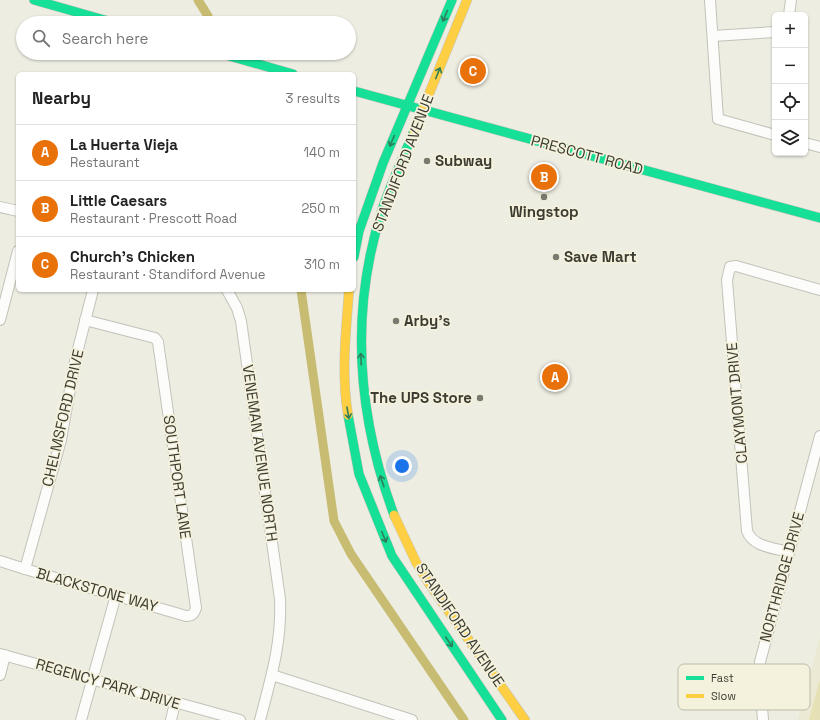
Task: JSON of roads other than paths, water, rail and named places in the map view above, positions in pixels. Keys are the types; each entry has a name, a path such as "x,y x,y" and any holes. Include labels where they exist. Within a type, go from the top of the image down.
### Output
{"main road":[{"path":"34,0 90,16"},
{"name":"STANDIFORD AVENUE","path":"356,247 367,206 407,105 452,0"},
{"name":"STANDIFORD AVENUE","path":"467,0 384,206 369,263 361,332 364,398 375,458 396,523 432,590 525,720"},
{"path":"244,60 286,72"},
{"name":"PRESCOTT ROAD","path":"356,92 820,218"},
{"name":"STANDIFORD AVENUE","path":"349,292 344,354 346,401 359,474 392,556 502,720"},
{"path":"346,318 351,329 356,396 358,398 364,398"},
{"path":"404,574 418,585 447,625 451,628 458,626"}],"street":[{"path":"710,0 718,119 772,134"},
{"path":"789,12 790,0"},
{"path":"713,36 772,32"},
{"path":"808,144 820,147"},
{"path":"0,206 16,210"},
{"path":"0,320 16,259"},
{"name":"CLAYMONT DRIVE","path":"789,552 756,543 750,539 747,531 726,280 730,267 742,267 820,290"},
{"name":"CHELMSFORD DRIVE","path":"25,569 61,440 75,361 92,292"},
{"name":"VENEMAN AVENUE NORTH","path":"228,292 237,308 241,321 278,577 281,619 277,653 260,720"},
{"name":"SOUTHPORT LANE","path":"85,320 157,340 196,608 194,614"},
{"name":"NORTHRIDGE DRIVE","path":"760,664 820,436"},
{"name":"BLACKSTONE WAY","path":"0,560 25,569 186,616 194,614"},
{"path":"81,720 116,595"},
{"path":"0,675 3,655"},
{"name":"REGENCY PARK DRIVE","path":"3,655 240,720"},
{"path":"272,675 412,720"},
{"path":"171,720 176,703"},
{"name":"NORTHRIDGE DRIVE","path":"762,710 763,720"}],"waterway":[{"path":"198,0 208,16"},
{"path":"301,292 334,521 351,554 464,720"}],"place":[{"name":"Church's Chicken","path":"473,71"},
{"name":"Subway","path":"427,161"},
{"name":"Little Caesars","path":"544,177"},
{"name":"Wingstop","path":"544,197"},
{"name":"Save Mart","path":"556,257"},
{"name":"Arby's","path":"396,321"},
{"name":"La Huerta Vieja","path":"555,377"},
{"name":"The UPS Store","path":"480,398"}]}
